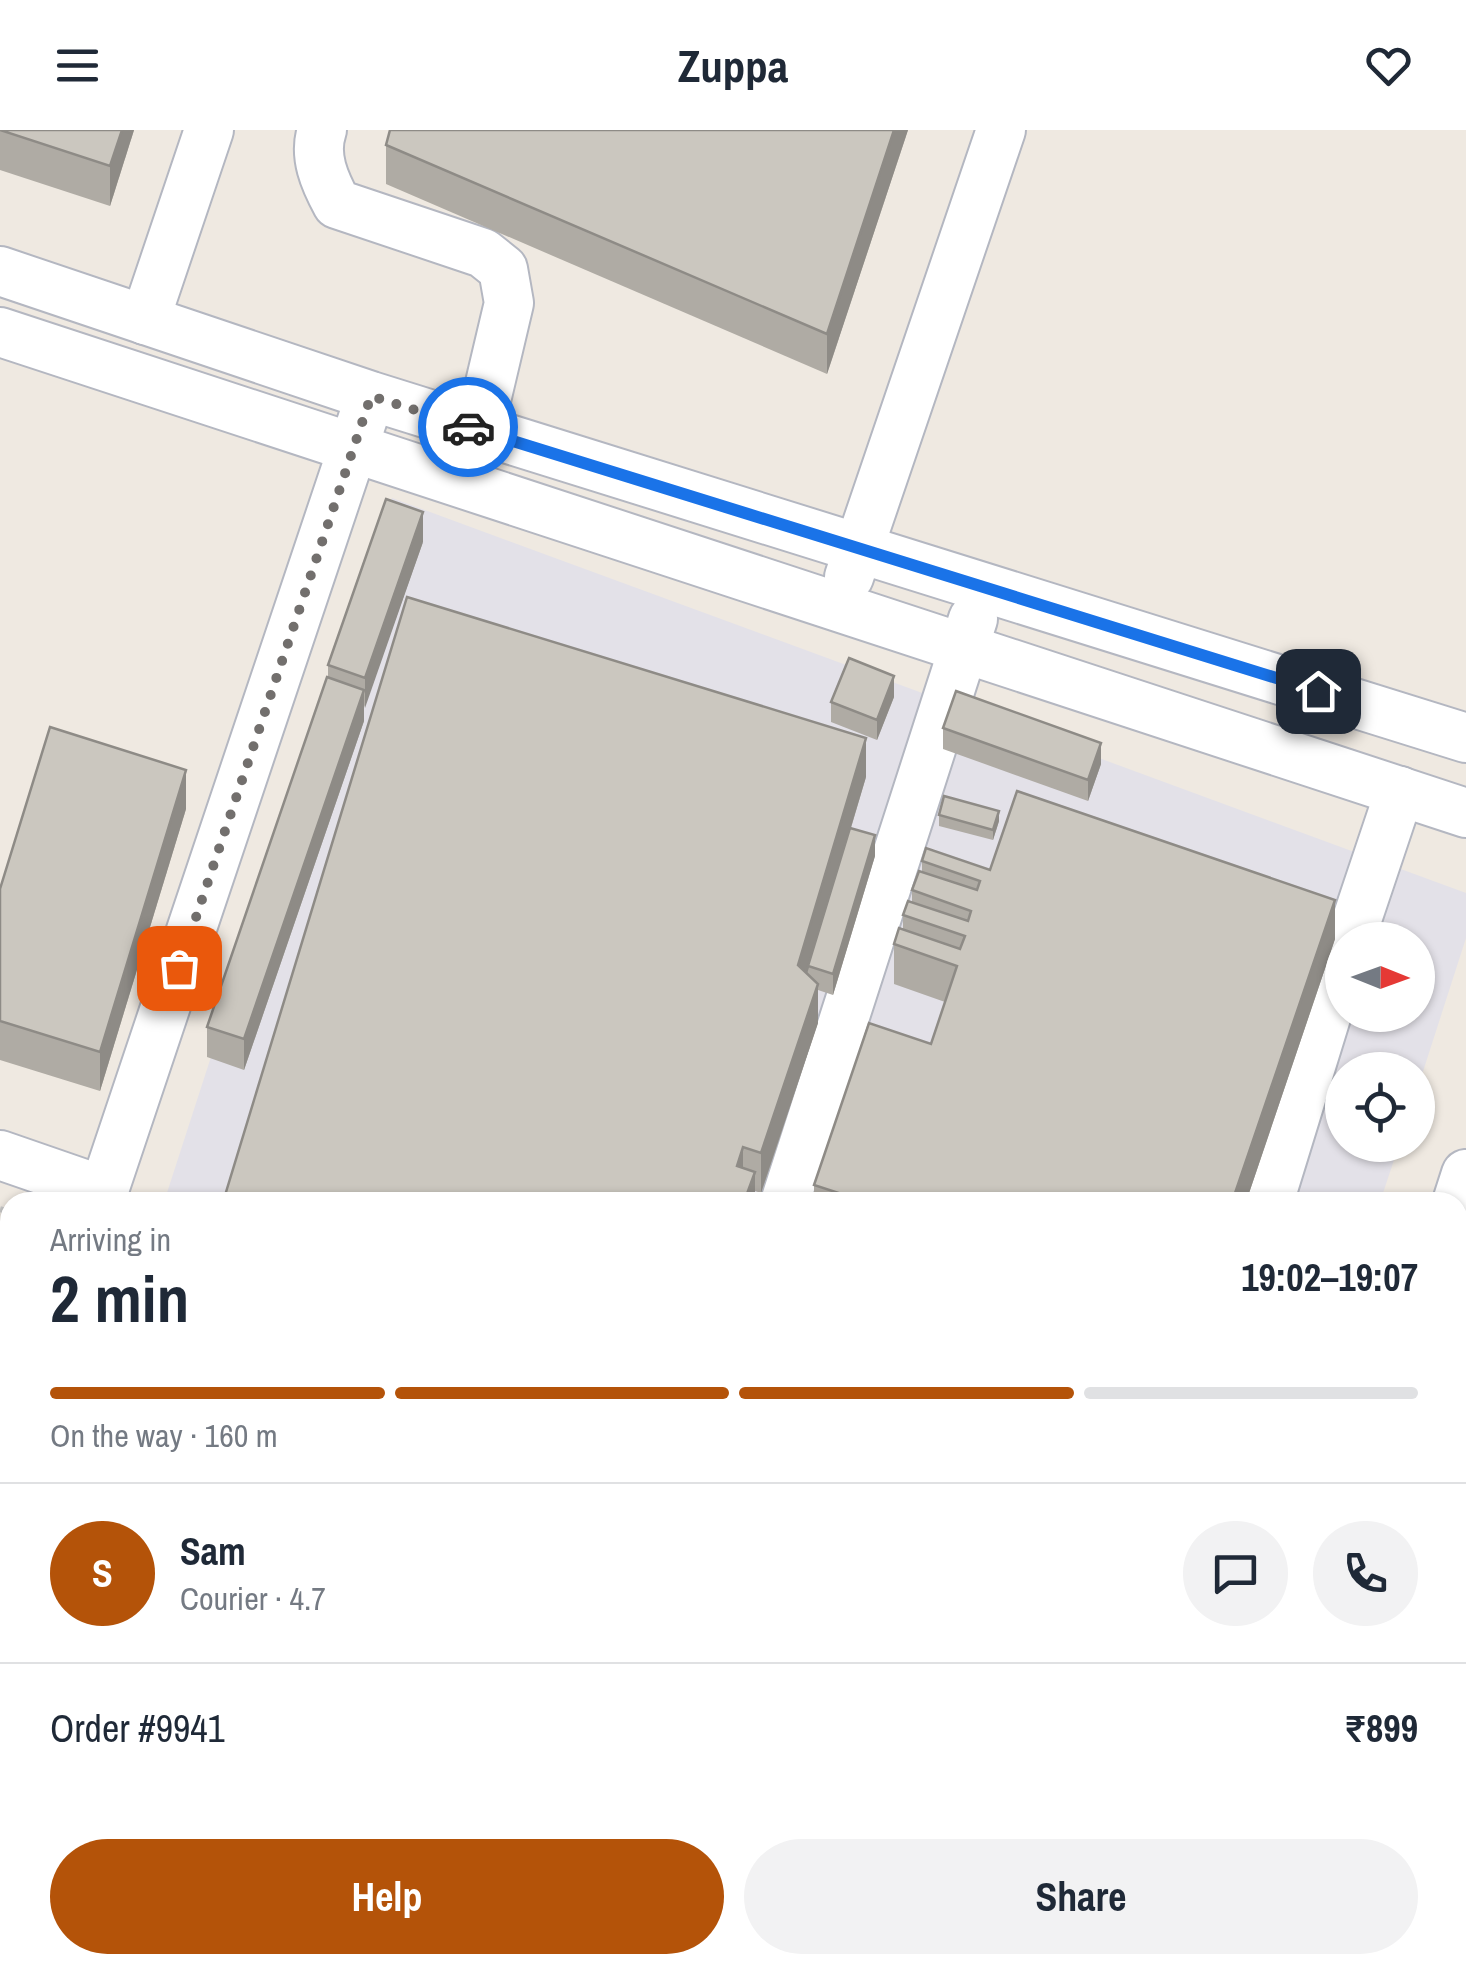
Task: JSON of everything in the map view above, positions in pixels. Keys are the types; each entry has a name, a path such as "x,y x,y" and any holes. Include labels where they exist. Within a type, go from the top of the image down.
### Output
{"street":[{"path":"145,320 209,130"},
{"path":"322,130 322,178 336,204 483,253 502,268 509,303 479,430"},
{"path":"838,606 1001,130"},
{"path":"0,271 371,396 1466,738"},
{"path":"0,332 1466,813"},
{"path":"104,1192 371,396"},
{"path":"788,1192 983,587"},
{"path":"1356,922 1400,792"},
{"path":"1272,1192 1325,1020"},
{"path":"0,1155 90,1192"}],"shaded area":[{"path":"392,498 1466,893 1466,938 1429,1052 1325,1052 1325,1162 1393,1162 1383,1192 167,1192"}],"building":[{"path":"0,130 122,130 110,166"},
{"path":"390,130 894,130 827,334 386,145"},
{"path":"386,499 423,512 365,678 328,665"},
{"path":"407,597 866,738 798,965 818,984 761,1153 743,1147 737,1166 755,1172 748,1192 226,1192"},
{"path":"849,658 894,676 877,720 831,702"},
{"path":"327,677 364,690 244,1039 207,1027"},
{"path":"956,691 1101,743 1088,780 943,728"},
{"path":"50,727 186,770 100,1052 0,1021 0,889"},
{"path":"1017,791 1335,900 1235,1192 835,1192 814,1185 869,1023 931,1044 957,966 894,944 899,928 960,949 965,936 903,915 908,901 968,921 971,911 912,890 919,871 977,890 980,881 922,861 926,848 990,870"},
{"path":"944,796 999,811 993,830 939,815"},
{"path":"850,828 875,835 833,974 808,966"}],"way so far":[{"path":"179,968 371,396 468,427"}],"route":[{"path":"468,427 1318,691"}]}
